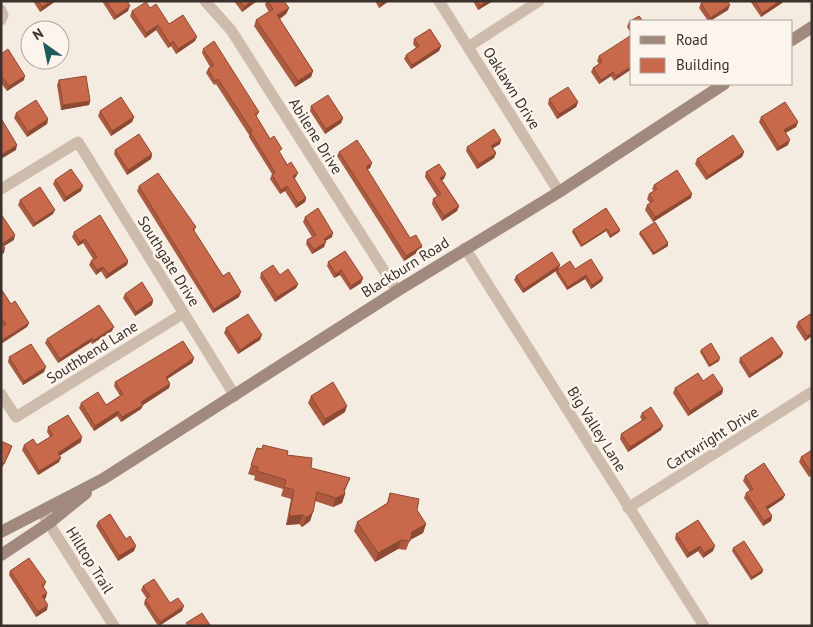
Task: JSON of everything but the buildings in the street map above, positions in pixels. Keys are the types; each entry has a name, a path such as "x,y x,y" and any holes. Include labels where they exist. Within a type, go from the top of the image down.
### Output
{"main road":[{"path":"793,39 812,27"},
{"name":"Blackburn Road","path":"1,532 103,479 465,248 559,192 722,85"},
{"name":"Blackburn Road","path":"1,555 49,523 103,479"}],"street":[{"name":"Abilene Drive","path":"205,1 231,30 397,291"},
{"name":"Oaklawn Drive","path":"439,1 559,192"},
{"path":"468,47 539,1"},
{"path":"1,10 3,15 1,20"},
{"name":"Southgate Drive","path":"1,190 78,142 235,396"},
{"name":"Big Valley Lane","path":"465,248 704,626"},
{"name":"Southbend Lane","path":"1,394 16,417 184,313"},
{"name":"Cartwright Drive","path":"628,508 812,392"},
{"name":"Hilltop Trail","path":"41,511 114,626"}]}
